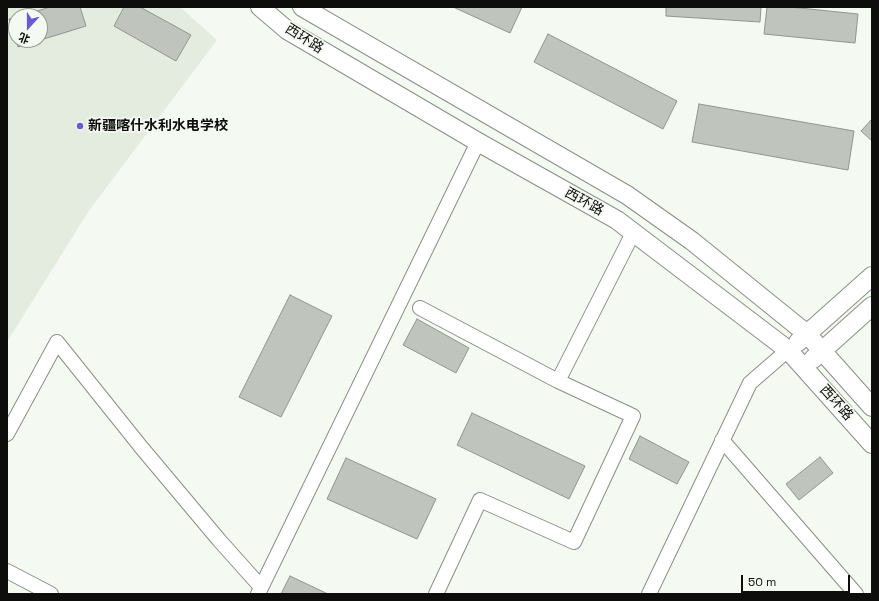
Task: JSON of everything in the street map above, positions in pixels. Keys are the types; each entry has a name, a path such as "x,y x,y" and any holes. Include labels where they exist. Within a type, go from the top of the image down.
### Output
{"main road":[{"name":"西环路","path":"260,7 287,30 478,142 617,220 788,350 872,444"},
{"name":"西环路","path":"302,7 627,195 692,241 807,334 872,407"},
{"path":"788,350 872,276"},
{"path":"804,367 872,306"}],"street":[{"path":"7,434 57,342 260,591 478,142"},
{"path":"558,381 633,233"},
{"path":"420,308 558,381 633,416 574,542 480,500 436,594"},
{"path":"649,594 750,384 788,350"},
{"path":"722,440 856,594"},
{"path":"7,572 51,594"}],"shaded area":[{"name":"新疆喀什水利水电学校","path":"7,7 180,7 217,40 88,212 7,342"}],"building":[{"path":"80,7 86,26 48,38 48,8 47,8"},
{"path":"124,7 140,7 191,35 176,61 114,26"},
{"path":"453,7 522,7 510,33"},
{"path":"666,7 761,7 760,22 666,16"},
{"path":"767,7 790,7 858,14 855,43 764,34"},
{"path":"548,34 677,101 663,129 534,62"},
{"path":"699,104 854,131 848,170 692,142"},
{"path":"872,119 872,141 861,131"},
{"path":"290,295 332,316 281,417 239,397"},
{"path":"417,319 469,348 456,373 403,345"},
{"path":"472,413 585,466 569,499 457,445"},
{"path":"640,436 689,462 677,484 629,459"},
{"path":"820,457 833,473 799,500 786,484"},
{"path":"346,458 436,499 417,539 327,499"},
{"path":"290,576 328,594 281,594"}],"place":[{"name":"新疆喀什水利水电学校","path":"80,126"}]}
